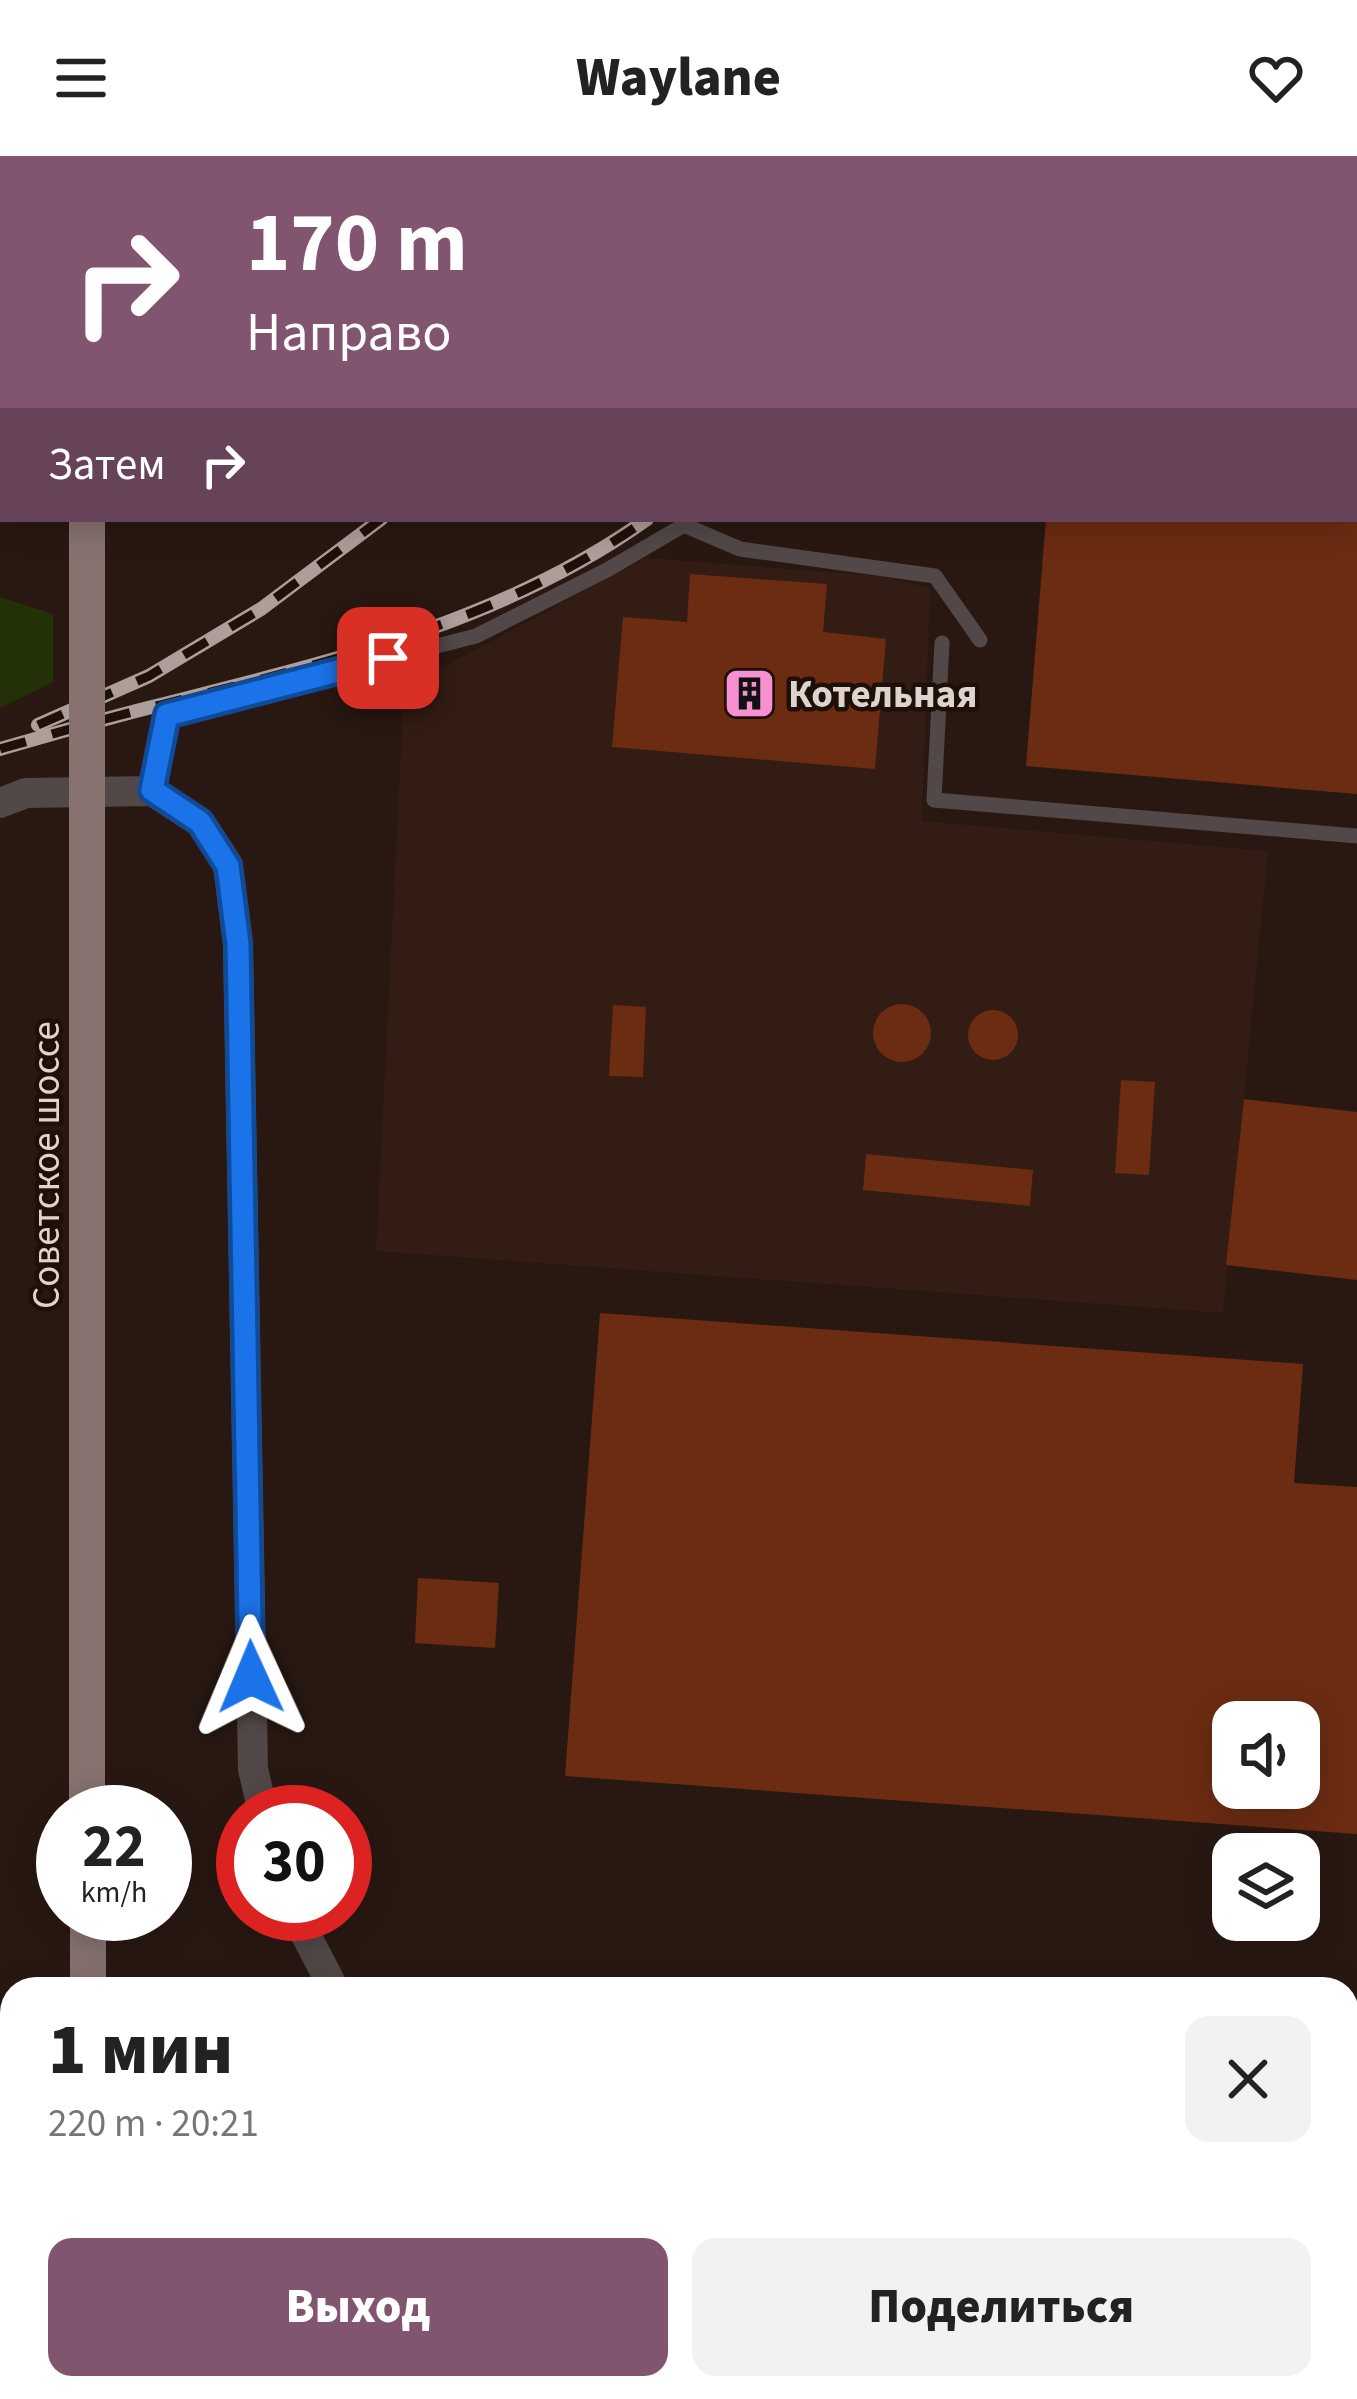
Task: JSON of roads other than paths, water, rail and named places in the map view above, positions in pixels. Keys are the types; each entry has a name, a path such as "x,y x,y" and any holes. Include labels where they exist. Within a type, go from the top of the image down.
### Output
{"main road":[{"name":"Советское шоссе","path":"87,522 87,1785"},
{"path":"88,1941 88,1977"}],"street":[{"path":"0,803 26,793 152,790 200,822 228,866 238,944 257,1785"},
{"path":"309,1941 328,1977"}],"lane":[{"path":"152,790 167,715 476,636 684,525 740,549 935,576 980,640"},
{"path":"942,643 934,800 1357,836"}],"railway":[{"path":"38,725 149,676 261,609 377,522"},
{"path":"0,749 413,634 534,585 642,522"}],"place":[{"name":"Котельная","path":"749,693"}]}
